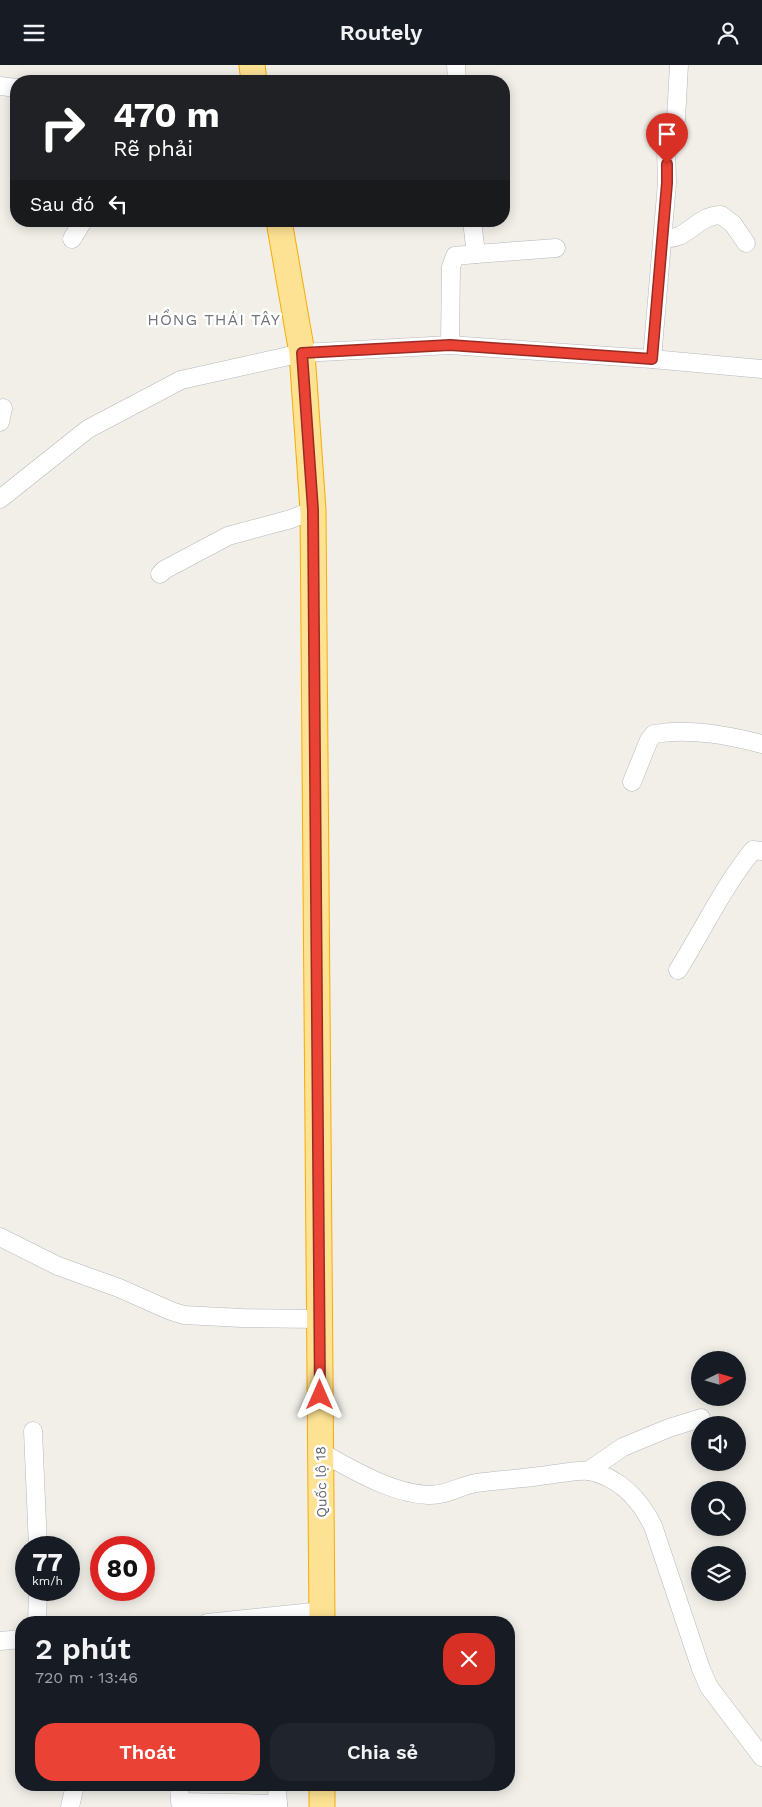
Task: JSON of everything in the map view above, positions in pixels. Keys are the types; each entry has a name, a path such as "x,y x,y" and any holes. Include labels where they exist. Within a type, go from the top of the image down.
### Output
{"highway":[{"name":"Quốc lộ 18","path":"280,227 302,353 313,510 322,1616"},
{"path":"322,1791 322,1807"}],"street":[{"path":"652,359 667,183 666,146 668,135 674,127 676,119 679,65"},
{"path":"663,238 677,238 705,217 721,215 733,224 746,243"},
{"path":"72,239 79,227"},
{"path":"473,227 476,254"},
{"path":"450,345 451,267 455,256 556,248"},
{"path":"0,498 88,429 180,381 302,353 450,345 652,359 762,369"},
{"path":"160,574 164,570 228,536 291,519 313,510"},
{"path":"632,782 649,740 654,734 680,732 719,734 762,744"},
{"path":"678,970 721,896 748,857 753,850 762,851"},
{"path":"0,1237 58,1266 119,1288 170,1311 184,1315 320,1319"},
{"path":"588,1471 622,1447 668,1428 691,1421"},
{"path":"34,1431 38,1536"},
{"path":"320,1452 395,1489 412,1493 431,1495 452,1491 475,1483 588,1471 610,1478 621,1484 646,1511 653,1526 701,1669 709,1687 762,1757"},
{"path":"37,1616 38,1601"},
{"path":"0,1641 15,1640"},
{"path":"70,1807 74,1791"},
{"path":"179,1791 180,1802 278,1805 278,1791"}],"district":[{"name":"HỒNG THÁI TÂY","path":"214,319"}],"route":[{"path":"320,1395 313,510 302,353 450,345 652,359 667,164"}]}
